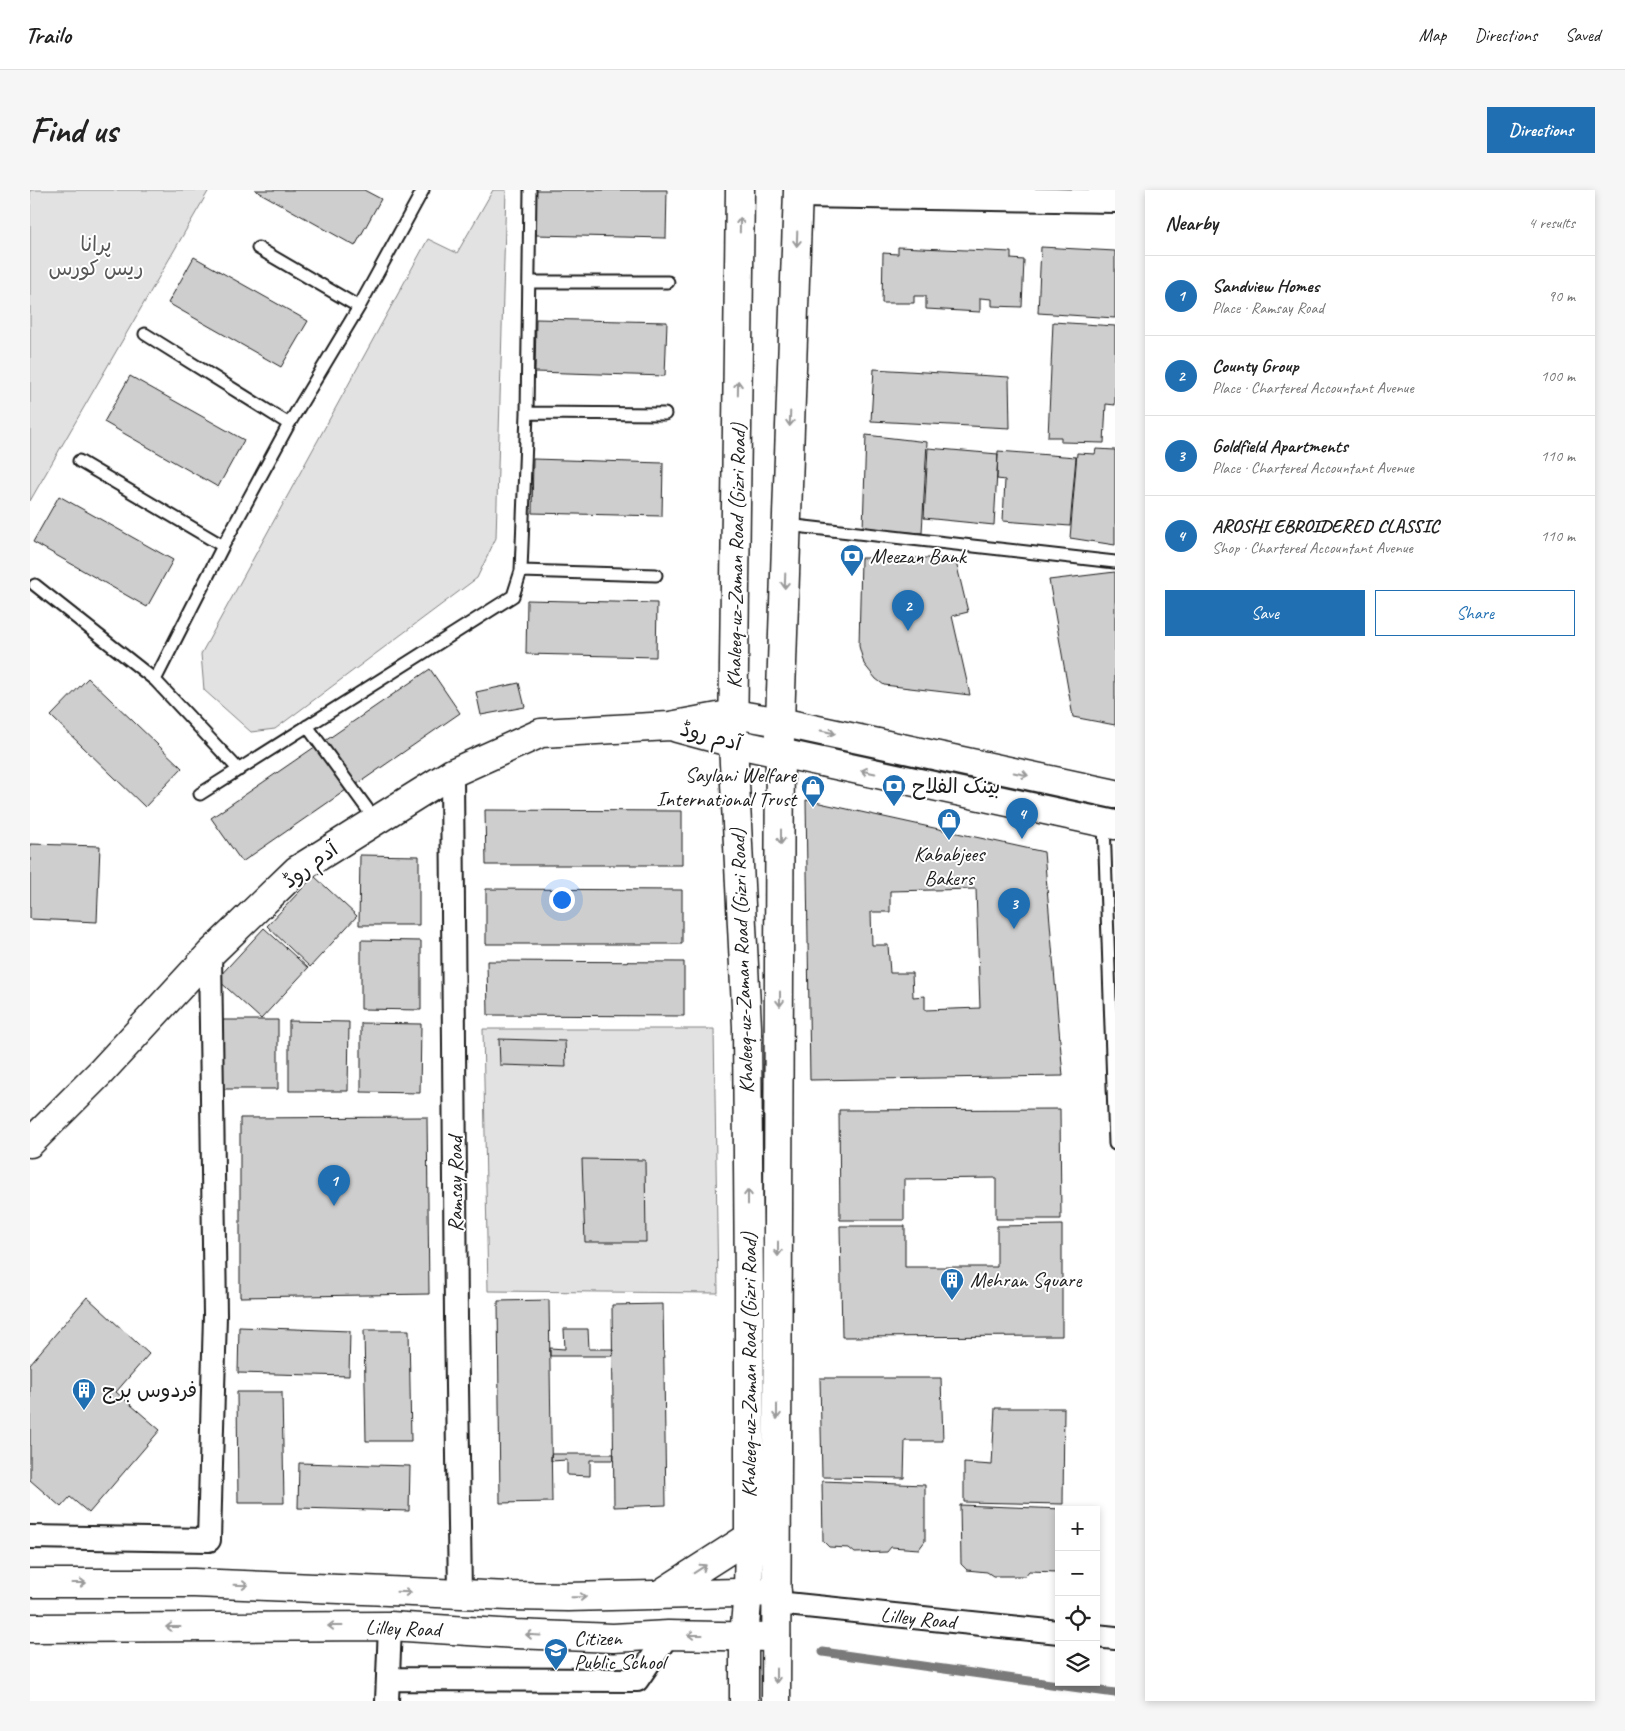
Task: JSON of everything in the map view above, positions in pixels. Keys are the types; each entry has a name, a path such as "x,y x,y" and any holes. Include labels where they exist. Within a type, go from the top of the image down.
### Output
{"main road":[{"name":"Khaleeq-uz-Zaman Road (Gizri Road)","path":"740,190 733,743 747,1027 749,1538 748,1592 744,1636 744,1701"},
{"name":"Khaleeq-uz-Zaman Road (Gizri Road)","path":"776,1701 780,722 798,193"},
{"name":"آدم روڈ","path":"30,1143 101,1072 210,954 297,870 452,773 542,733 670,726 734,714 780,722 1115,794"},
{"name":"آدم روڈ","path":"670,726 733,743 1109,824"},
{"path":"659,1595 749,1538"},
{"name":"Lilley Road","path":"30,1583 194,1583 558,1597 748,1592 777,1597"},
{"name":"Lilley Road","path":"30,1628 390,1626 613,1638 668,1636 776,1637"}],"street":[{"path":"798,193 1115,201"},
{"name":"Ramsay Road","path":"452,773 460,1594"},
{"path":"30,1537 209,1540 215,1315 210,954"},
{"name":"Lilley Road","path":"777,1597 1055,1632"},
{"path":"390,1626 387,1690 637,1680 668,1636"},
{"path":"1100,1636 1115,1638"}],"lane":[{"path":"155,680 223,546 289,424 359,308 423,190"},
{"path":"200,794 513,596 521,571 527,413 530,190"},
{"path":"258,248 359,308"},
{"path":"528,282 668,282"},
{"path":"145,334 289,424"},
{"path":"527,413 665,414"},
{"path":"79,460 223,546"},
{"path":"787,526 1115,562"},
{"path":"521,571 656,575"},
{"path":"35,585 155,680 239,770"},
{"path":"307,726 376,821"},
{"path":"1109,824 1115,1144"}],"green space":[{"name":"پرانا ریس کورس","path":"30,190 209,190 30,501"},
{"path":"493,190 506,190 496,538 477,578 275,729 251,732 204,690 201,654 428,239 457,253"},
{"path":"483,1029 714,1029 718,1293 488,1291"}],"building":[{"path":"255,190 364,190 381,199 355,246"},
{"path":"536,190 667,190 666,238 536,235"},
{"path":"898,247 1011,252 1011,259 1024,260 1022,307 992,306 992,299 980,298 980,312 926,309 926,296 914,296 914,303 882,303 883,253 898,254"},
{"path":"1041,247 1115,251 1115,318 1038,313"},
{"path":"194,257 308,321 281,367 168,303"},
{"path":"536,319 667,322 665,376 535,372"},
{"path":"1053,322 1115,326 1115,405 1106,404 1104,443 1061,442 1061,437 1048,437"},
{"path":"874,369 1009,377 1010,428 871,421"},
{"path":"130,376 244,440 218,487 104,422"},
{"path":"866,435 927,442 922,533 863,529"},
{"path":"928,448 998,454 994,525 924,518"},
{"path":"1096,449 1115,450 1115,545 1070,538 1077,453 1095,454"},
{"path":"998,451 1076,457 1070,526 1003,521 1005,480 997,479"},
{"path":"533,459 663,463 662,516 532,513"},
{"path":"59,496 173,560 147,607 33,542"},
{"path":"861,558 955,558 968,612 952,616 970,695 884,685 876,679 864,664 859,646"},
{"path":"1115,572 1115,725 1073,717 1049,580"},
{"path":"527,600 657,603 656,657 526,654"},
{"path":"430,669 460,713 353,787 322,743"},
{"path":"88,678 182,768 145,807 51,716"},
{"path":"519,683 525,707 481,715 476,692"},
{"path":"319,744 349,788 242,862 211,818"},
{"path":"806,800 1044,852 1063,1076 810,1080","holes":["976,889 980,1008 925,1010 925,996 913,997 912,973 890,973 888,945 872,945 871,912 890,912 890,891"]},
{"path":"485,810 682,811 682,865 486,865"},
{"path":"30,844 100,846 97,922 30,919"},
{"path":"360,855 419,856 419,925 359,925"},
{"path":"314,876 357,916 310,967 267,926"},
{"path":"486,889 682,890 682,944 486,944"},
{"path":"264,928 308,968 261,1019 217,979"},
{"path":"361,940 421,941 421,1010 361,1009"},
{"path":"487,961 684,962 684,1016 488,1015"},
{"path":"219,1020 278,1020 278,1089 219,1089"},
{"path":"289,1021 349,1022 348,1091 289,1091"},
{"path":"361,1023 421,1024 420,1093 361,1092"},
{"path":"499,1039 565,1041 566,1067 500,1065"},
{"name":"Mehran Square","path":"1060,1109 1061,1219 996,1219 996,1178 904,1179 904,1220 840,1220 839,1110"},
{"path":"427,1117 429,1294 240,1297 240,1118"},
{"path":"582,1159 645,1160 646,1242 585,1242"},
{"name":"Mehran Square","path":"1062,1225 1062,1336 842,1337 840,1226 905,1226 905,1267 997,1267 997,1226"},
{"name":"فردوس برج","path":"87,1297 149,1354 116,1392 160,1430 89,1513 70,1497 61,1507 30,1480 30,1364"},
{"path":"549,1300 552,1502 500,1503 498,1301"},
{"path":"663,1304 666,1505 614,1507 612,1305"},
{"path":"239,1327 350,1331 349,1376 238,1373"},
{"path":"564,1329 588,1329 589,1349 613,1349 613,1356 550,1356 550,1348 565,1349"},
{"path":"364,1330 409,1330 411,1441 366,1441"},
{"path":"820,1378 941,1378 943,1441 905,1441 904,1478 822,1477"},
{"path":"237,1392 282,1392 284,1503 238,1503"},
{"path":"995,1408 1064,1408 1063,1504 964,1502 964,1463 992,1465"},
{"path":"551,1454 614,1454 614,1460 590,1460 590,1476 567,1475 567,1460 551,1461"},
{"path":"299,1463 410,1466 409,1511 298,1508"},
{"path":"822,1481 925,1485 925,1541 919,1549 891,1547 887,1552 855,1553 849,1548 829,1547 823,1541"},
{"path":"960,1505 1055,1509 1055,1572 1029,1571 1025,1576 993,1576 987,1572 967,1570 961,1564"}],"waterway":[{"path":"823,1652 1115,1693"}],"place":[{"name":"Meezan Bank","path":"852,577"},
{"name":"County Group","path":"908,631"},
{"name":"بینک الفلاح","path":"894,807"},
{"name":"Saylani Welfare International Trust","path":"813,808"},
{"name":"AROSHI EBROIDERED CLASSIC","path":"1022,839"},
{"name":"Kababjees Bakers","path":"949,841"},
{"name":"Goldfield Apartments","path":"1014,929"},
{"name":"Sandview Homes","path":"334,1206"},
{"name":"Mehran Square","path":"952,1301"},
{"name":"فردوس برج","path":"84,1411"},
{"name":"Citizen Public School","path":"556,1671"}]}
